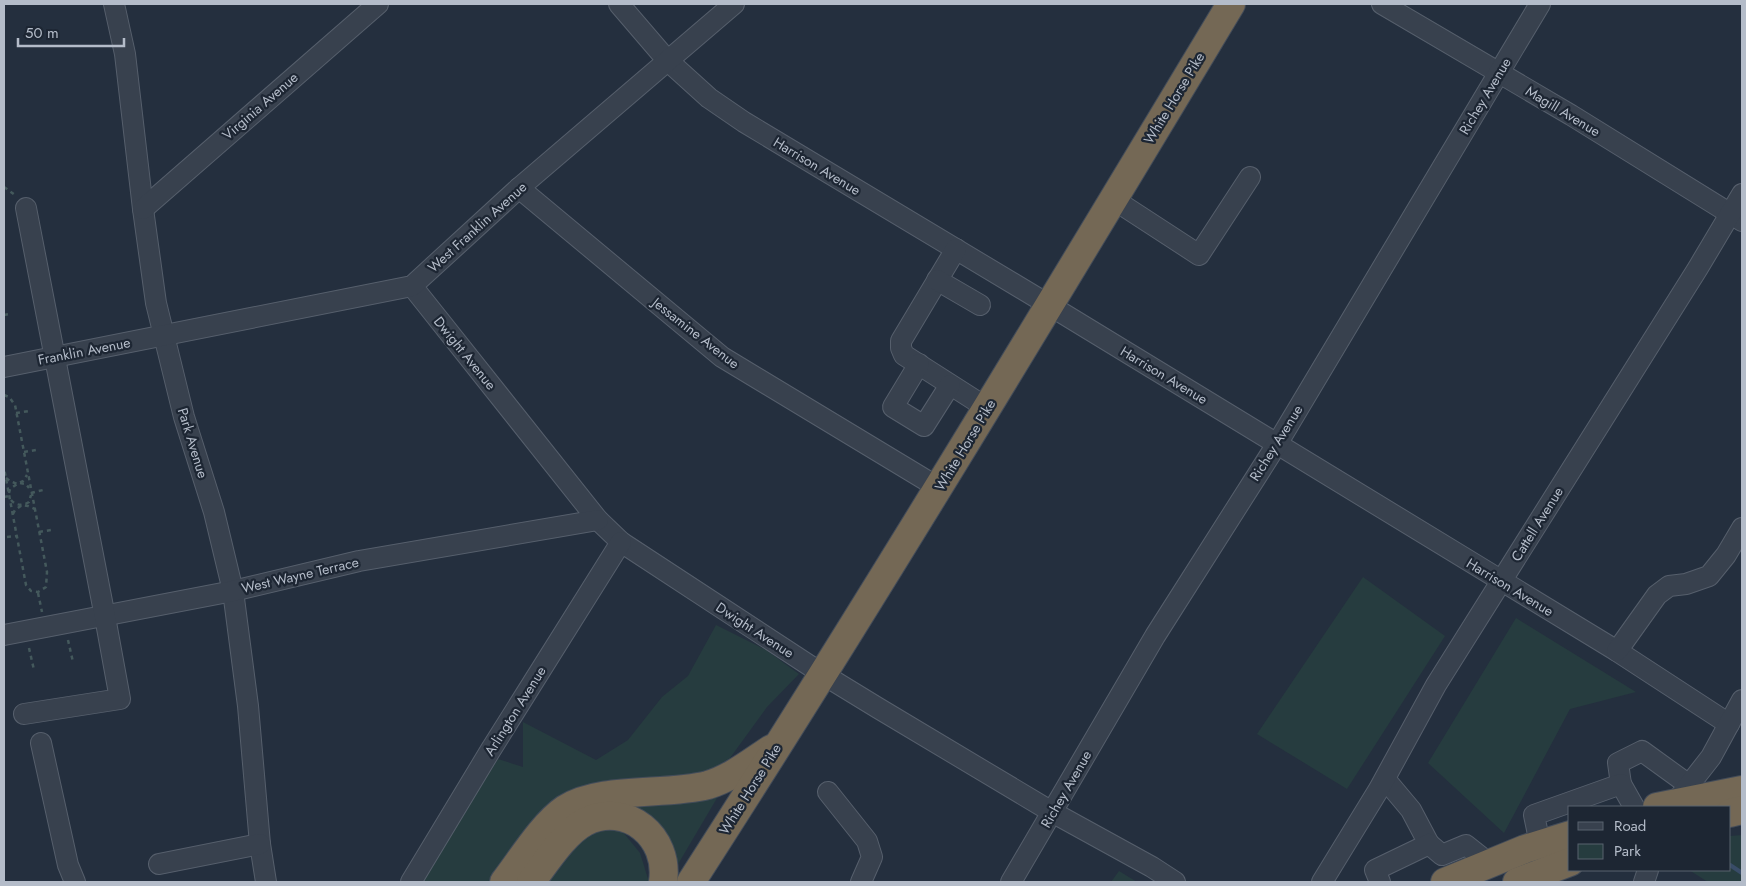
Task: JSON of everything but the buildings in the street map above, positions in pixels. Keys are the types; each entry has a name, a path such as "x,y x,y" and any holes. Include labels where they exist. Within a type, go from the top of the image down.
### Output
{"highway":[{"name":"White Horse Pike","path":"691,882 824,675 1231,4"},
{"path":"504,882 548,825 563,811 572,806 608,795 708,785 736,772 779,744"},
{"path":"1674,799 1742,790"},
{"path":"531,882 572,831 584,823 606,816 615,816 633,821 645,829 652,837 662,857 664,867 663,882"},
{"path":"1445,882 1568,835"},
{"path":"1516,882 1568,863"}],"street":[{"name":"Park Avenue","path":"114,4 125,54 156,303 184,417 214,512 233,591 248,706 260,844 266,882"},
{"name":"Virginia Avenue","path":"143,209 378,4"},
{"name":"Harrison Avenue","path":"620,4 667,60 709,98 744,122 1049,305 1617,651 1737,714"},
{"name":"West Franklin Avenue","path":"412,286 520,188 734,4"},
{"name":"Magill Avenue","path":"1382,4 1498,74 1571,115 1736,217"},
{"name":"Richey Avenue","path":"1011,882 1155,636 1276,444 1540,4"},
{"path":"1113,199 1199,255 1250,177"},
{"name":"Jessamine Avenue","path":"520,188 722,357 939,488"},
{"name":"Cattell Avenue","path":"1322,882 1385,779 1436,685 1736,217 1742,194"},
{"path":"24,714 120,699 26,208"},
{"path":"956,249 901,341 901,348 904,355 987,408"},
{"path":"937,280 980,305"},
{"path":"164,336 412,286"},
{"name":"Dwight Avenue","path":"412,286 598,520 621,542 824,675 1052,812 1152,867 1174,882"},
{"name":"Franklin Avenue","path":"4,367 164,336"},
{"path":"919,364 893,407 924,426 950,385"},
{"name":"West Wayne Terrace","path":"4,636 233,591 359,561 598,520"},
{"path":"1617,651 1657,595 1669,586 1686,584 1709,576 1726,555 1742,528"},
{"name":"Arlington Avenue","path":"411,882 490,751 621,542"},
{"path":"1633,806 1621,784 1618,763 1642,751 1674,799 1711,756 1737,714"},
{"path":"41,743 68,865 75,882"},
{"path":"1385,779 1411,810 1429,844 1442,855 1466,845 1490,864"},
{"path":"1540,844 1534,814 1621,784"},
{"path":"828,792 867,841 872,857 861,882"},
{"path":"159,864 260,844"},
{"path":"1380,882 1375,870 1429,844"}],"path":[{"path":"4,315 10,314"},
{"path":"4,395 12,400 16,413 39,532 47,579 46,586 38,592 31,591 26,585 4,468"},
{"path":"16,413 28,411"},
{"path":"24,452 36,450"},
{"path":"28,474 10,488 9,496 12,502 17,505 28,506 35,510"},
{"path":"6,476 10,481 28,485 31,492 28,502 15,510 13,515"},
{"path":"31,492 43,490"},
{"path":"4,497 9,496"},
{"path":"39,532 51,530"},
{"path":"6,537 17,536"},
{"path":"65,624 73,662"},
{"path":"26,632 34,670"}],"green space":[{"path":"1363,577 1445,636 1347,789 1257,734"},
{"path":"1516,618 1636,692 1570,709 1504,833 1428,763"},
{"path":"716,625 766,650 799,674 767,707 730,758 698,778 630,787 491,882 421,882 498,759 523,767 523,722 596,760 628,740 662,697 688,676"},
{"path":"720,793 674,871 622,804"},
{"path":"618,826 640,853 649,882 549,882 584,837"},
{"path":"1742,835 1742,882 1708,882 1691,871 1731,871 1731,836"},
{"path":"1119,871 1137,882 1111,882"}],"waterway":[{"path":"1731,866 1742,873"}]}
